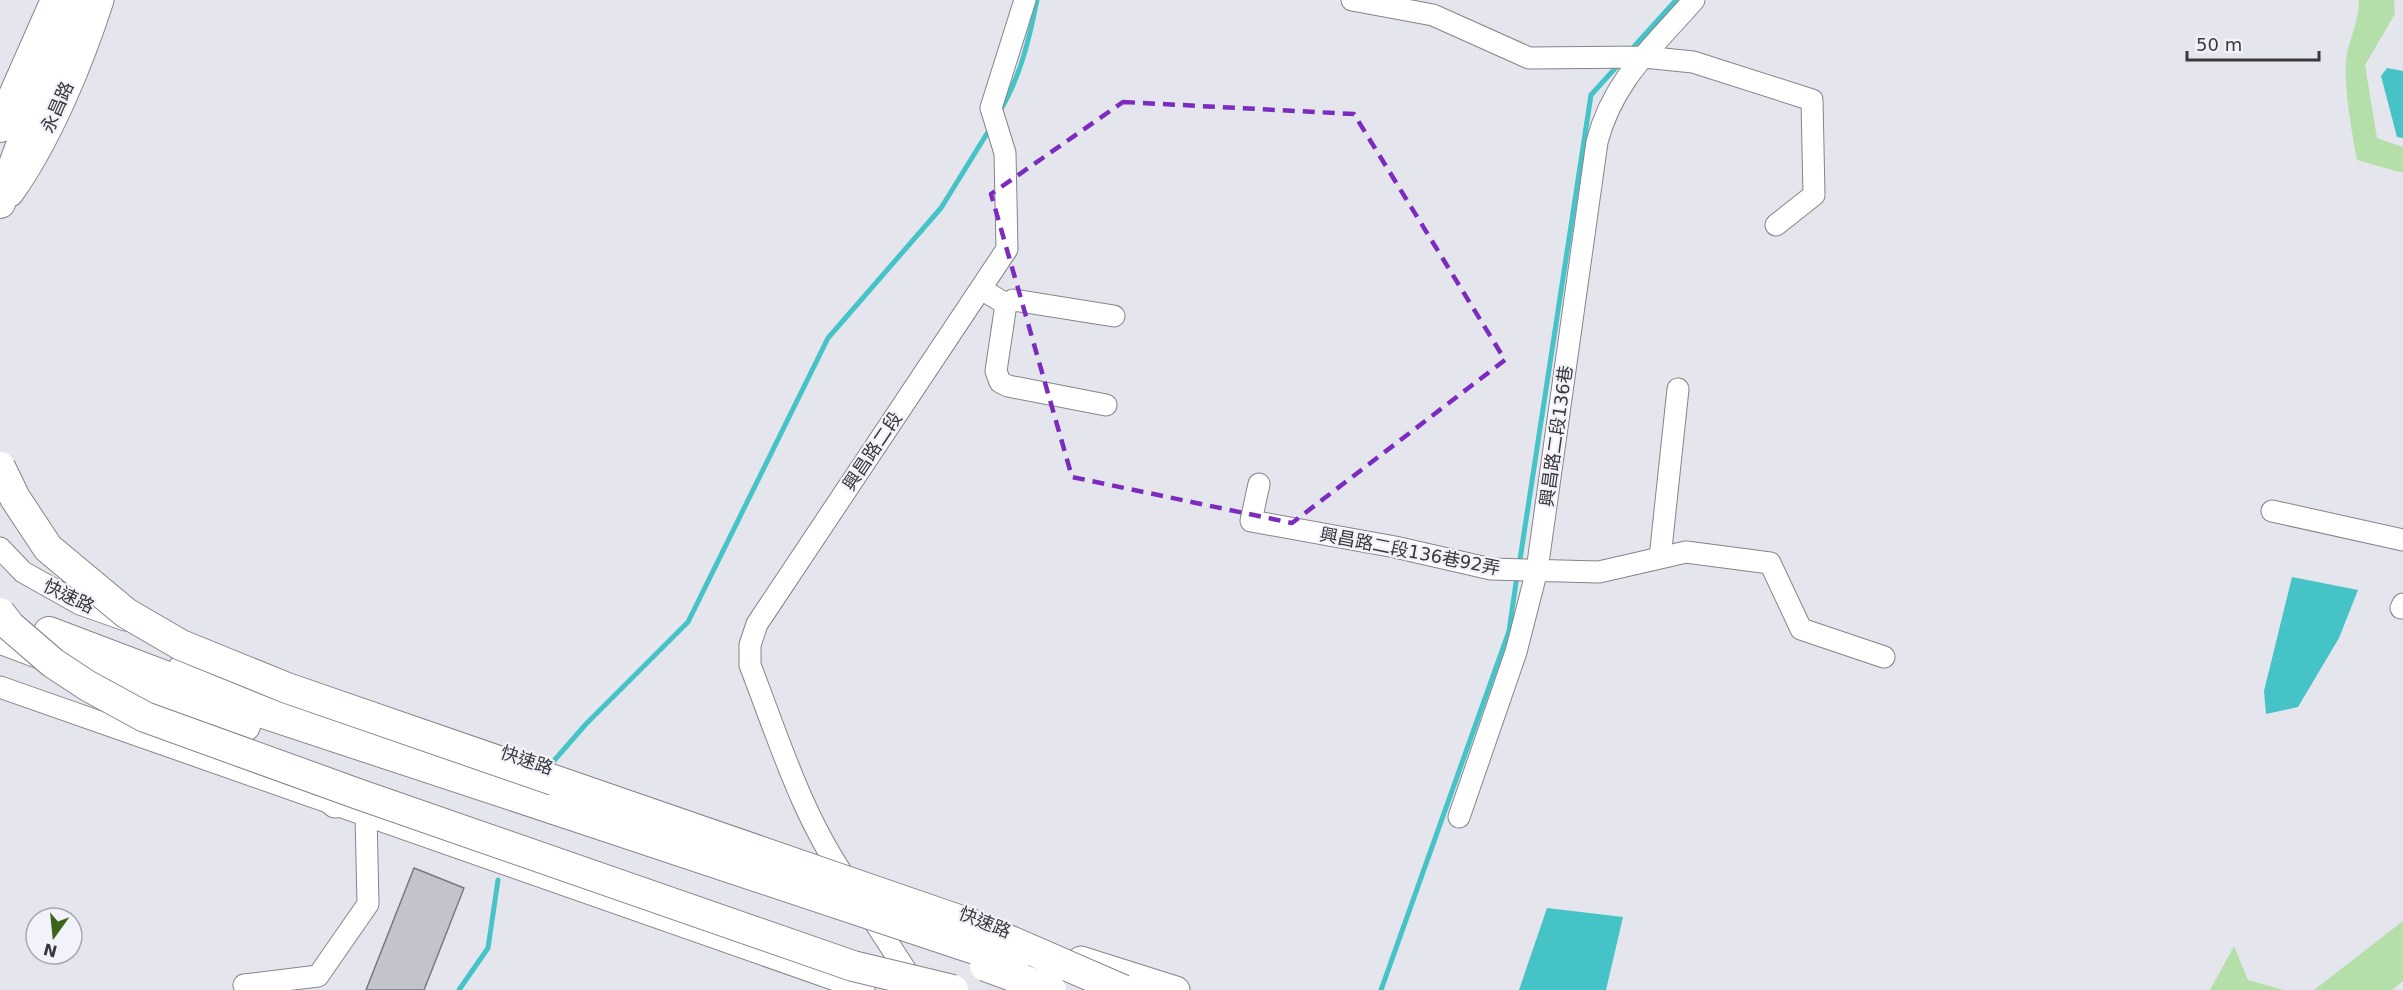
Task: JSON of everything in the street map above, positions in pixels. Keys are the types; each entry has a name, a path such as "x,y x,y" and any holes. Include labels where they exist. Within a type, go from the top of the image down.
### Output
{"highway":[{"path":"0,128 56,0"},
{"path":"0,204 23,140 81,0"},
{"path":"0,467 15,498 48,548 126,613 181,645 287,688 976,926 1123,990"},
{"path":"0,613 10,626 53,663 88,686 145,717 358,794 842,962 953,990"},
{"path":"49,632 257,711 558,819 1051,990"},
{"path":"126,686 179,705 558,819 766,877 1097,977"}],"main road":[{"path":"0,94 40,0"},
{"name":"永昌路","path":"0,204 32,161 64,90 100,0"},
{"name":"快速路","path":"0,613 49,632 174,665 973,930 1064,955 1097,977 1176,990"},
{"path":"0,640 126,686 241,739 776,927 861,963 899,990"},
{"path":"281,753 334,804"}],"street":[{"name":"興昌路二段","path":"918,990 838,868 801,798 750,665 750,645 758,624 1007,249 1005,153 991,108 1025,0"},
{"path":"1352,0 1433,15 1529,58 1644,57 1693,62 1812,100 1814,195 1776,225"},
{"name":"興昌路二段136巷","path":"1459,818 1516,652 1537,570 1597,142 1604,114 1621,83 1694,0"},
{"path":"981,289 1006,304"},
{"path":"1006,304 1013,300 1114,316"},
{"path":"1006,304 996,371 1000,382 1008,386 1106,405"},
{"path":"1660,558 1678,389"},
{"name":"興昌路二段136巷92弄","path":"1259,484 1251,521 1395,547 1491,569 1599,572 1686,552 1770,563 1801,629 1884,657"},
{"path":"2272,511 2403,540"},
{"name":"快速路","path":"0,548 23,572 80,604 838,868 974,917 1064,955"},
{"path":"0,687 864,990"},
{"path":"244,985 318,976 368,904 366,815"}],"highlighted area":[{"path":"1123,102 1354,114 1505,360 1292,523 1072,477 991,194"}],"green space":[{"path":"2359,0 2394,0 2395,14 2365,65 2377,138 2403,147 2403,173 2357,160 2348,106 2346,65"},
{"path":"2403,921 2403,981 2392,990 2314,990"},
{"path":"2234,946 2248,980 2284,990 2210,990"}],"water":[{"path":"2387,68 2403,71 2403,138 2397,137 2381,76"},
{"path":"2292,577 2358,590 2339,638 2298,707 2266,714 2264,691"},
{"path":"1547,908 1623,917 1606,990 1519,990"}],"building":[{"path":"414,868 464,888 437,957 424,990 366,990"}],"waterway":[{"path":"998,114 1018,73 1037,0"},
{"path":"1631,50 1676,0"},
{"path":"1519,566 1591,95 1619,64"},
{"path":"552,763 586,724 688,622 828,338 941,208 991,127"},
{"path":"1381,990 1509,631 1517,576"},
{"path":"459,990 488,948 498,880"}]}
